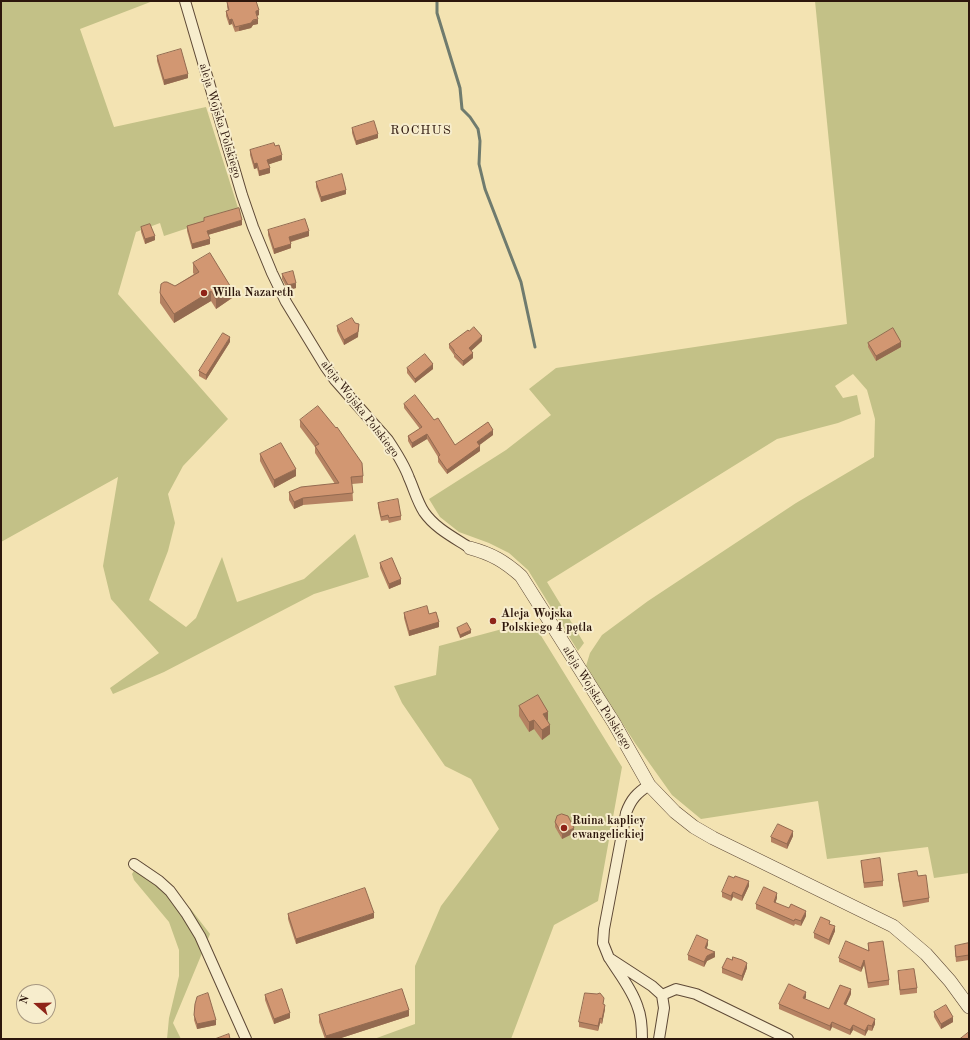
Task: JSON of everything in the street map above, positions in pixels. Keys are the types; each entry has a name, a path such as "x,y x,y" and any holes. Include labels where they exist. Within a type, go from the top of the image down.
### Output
{"street":[{"name":"aleja Wojska Polskiego","path":"185,1 253,227 286,302 325,366 340,386 388,440 409,476 424,512 442,530 470,548 485,552 500,559 509,565 524,580 614,723 649,785 675,812 694,827 712,838 893,926 931,959 950,981 969,1007"},
{"path":"642,1039 641,1020 638,1007 633,996 609,958 603,943 604,929 624,823 633,797 649,785"},
{"path":"134,864 159,881 170,891 186,913 200,936 246,1039"},
{"path":"609,958 652,986 662,995 664,1008 659,1039"},
{"path":"662,995 676,989 696,994 788,1039"}],"shaded area":[{"path":"1,1 153,1 80,29 114,127 206,107 239,211 164,236 160,223 136,232 118,294 228,419 183,466 168,494 175,523 168,551 149,600 186,627 196,618 222,557 237,602 304,579 355,534 369,577 314,594 164,672 113,694 110,688 159,653 111,599 103,566 118,477 1,542"},
{"path":"815,1 969,1 969,873 934,878 928,847 827,859 818,801 701,819 672,795 635,743 586,666 590,653 602,635 648,601 796,503 874,457 875,419 867,390 853,374 835,386 843,398 857,395 861,414 838,423 777,439 547,582 584,643 578,651 528,570 509,553 489,543 459,532 440,517 429,499 506,450 551,415 529,389 556,368 847,324"},
{"path":"532,621 622,767 598,901 554,925 511,1039 374,1039 415,1024 415,966 441,906 499,829 471,779 445,766 402,703 394,686 436,675 439,646"},
{"path":"135,869 168,894 180,911 190,908 210,934 173,1023 181,1039 167,1039 169,1018 179,976 179,950 169,922 134,880 132,874"}],"building":[{"path":"256,1 259,10 256,11 258,19 253,20 251,23 235,27 232,19 229,20 226,11 229,10 227,2"},
{"path":"181,49 188,74 164,80 157,56"},
{"path":"374,121 378,134 356,141 352,128"},
{"path":"274,143 275,146 279,145 282,155 267,160 270,168 259,171 257,163 254,164 250,150"},
{"path":"342,174 346,190 321,197 316,182"},
{"path":"239,208 242,220 207,231 210,239 192,244 187,226 204,221 204,218"},
{"path":"305,219 309,231 289,237 291,244 274,249 268,230"},
{"path":"150,224 155,236 145,239 141,227"},
{"name":"Willa Nazareth","path":"210,253 232,289 216,299 211,291 174,314 160,293 161,284 167,282 175,286 199,272 193,263"},
{"path":"293,271 296,283 288,285 282,274"},
{"path":"352,318 355,323 359,324 358,332 344,340 337,326"},
{"path":"474,327 482,336 469,348 473,353 463,361 454,352 449,344"},
{"path":"893,328 901,342 876,356 868,343"},
{"path":"223,333 230,337 206,375 199,371"},
{"path":"425,354 433,364 415,379 407,368"},
{"path":"415,395 434,420 438,418 455,445 488,422 493,430 477,442 480,446 447,470 438,457 440,455 427,434 412,443 408,436 422,427 404,404"},
{"path":"318,406 336,428 337,427 362,463 363,476 351,477 353,493 303,498 294,502 289,492 301,487 339,483 315,446 319,444 300,420"},
{"path":"281,443 296,469 274,480 260,454"},
{"path":"398,499 401,516 389,518 388,515 381,517 378,503"},
{"path":"392,558 401,579 389,584 380,563"},
{"path":"427,606 429,614 436,612 439,622 409,631 404,613"},
{"path":"467,623 471,630 460,635 457,628"},
{"path":"538,695 548,712 543,714 550,725 542,730 534,720 529,722 519,706"},
{"name":"Ruina kaplicy ewangelickiej","path":"562,814 568,816 574,828 562,834 555,822 557,816"},
{"path":"778,824 793,831 787,844 771,837"},
{"path":"880,858 883,881 864,883 861,861"},
{"path":"917,871 918,876 926,875 929,898 903,902 898,874"},
{"path":"729,876 734,878 735,876 749,881 742,896 733,892 731,896 722,892"},
{"path":"764,887 777,893 774,902 789,908 791,904 806,911 801,921 795,919 794,921 756,904"},
{"path":"365,888 374,913 296,939 288,914"},
{"path":"821,917 830,921 829,924 835,926 829,940 814,933"},
{"path":"697,935 708,940 705,948 715,952 707,956 704,962 688,955"},
{"path":"846,941 869,951 868,943 883,941 889,980 868,983 864,960 861,968 839,958"},
{"path":"969,943 969,955 956,957 955,946"},
{"path":"733,957 747,963 742,976 722,968 727,958 732,960"},
{"path":"914,969 917,988 900,990 898,971"},
{"path":"789,984 806,992 803,998 829,1009 840,985 851,989 844,1004 875,1019 872,1026 868,1025 865,1031 853,1025 850,1030 832,1022 830,1026 779,1004"},
{"path":"282,989 290,1013 274,1019 265,995"},
{"path":"402,989 409,1010 326,1036 319,1015"},
{"path":"208,993 216,1020 197,1024 194,1015 197,997"},
{"path":"585,993 600,993 604,998 603,1004 605,1005 602,1019 600,1018 598,1026 579,1022"},
{"path":"946,1005 953,1017 941,1024 934,1012"},
{"path":"969,1032 969,1039 960,1039"},
{"path":"229,1034 230,1039 215,1039"}],"waterway":[{"path":"437,1 437,13 460,88 462,109 470,117 478,129 480,141 479,164 485,189 521,282 535,347"}],"place":[{"name":"Willa Nazareth","path":"204,293"},
{"name":"Aleja Wojska Polskiego 4 pętla","path":"493,621"},
{"name":"Ruina kaplicy ewangelickiej","path":"564,828"}],"district":[{"name":"ROCHUS","path":"421,131"}]}
